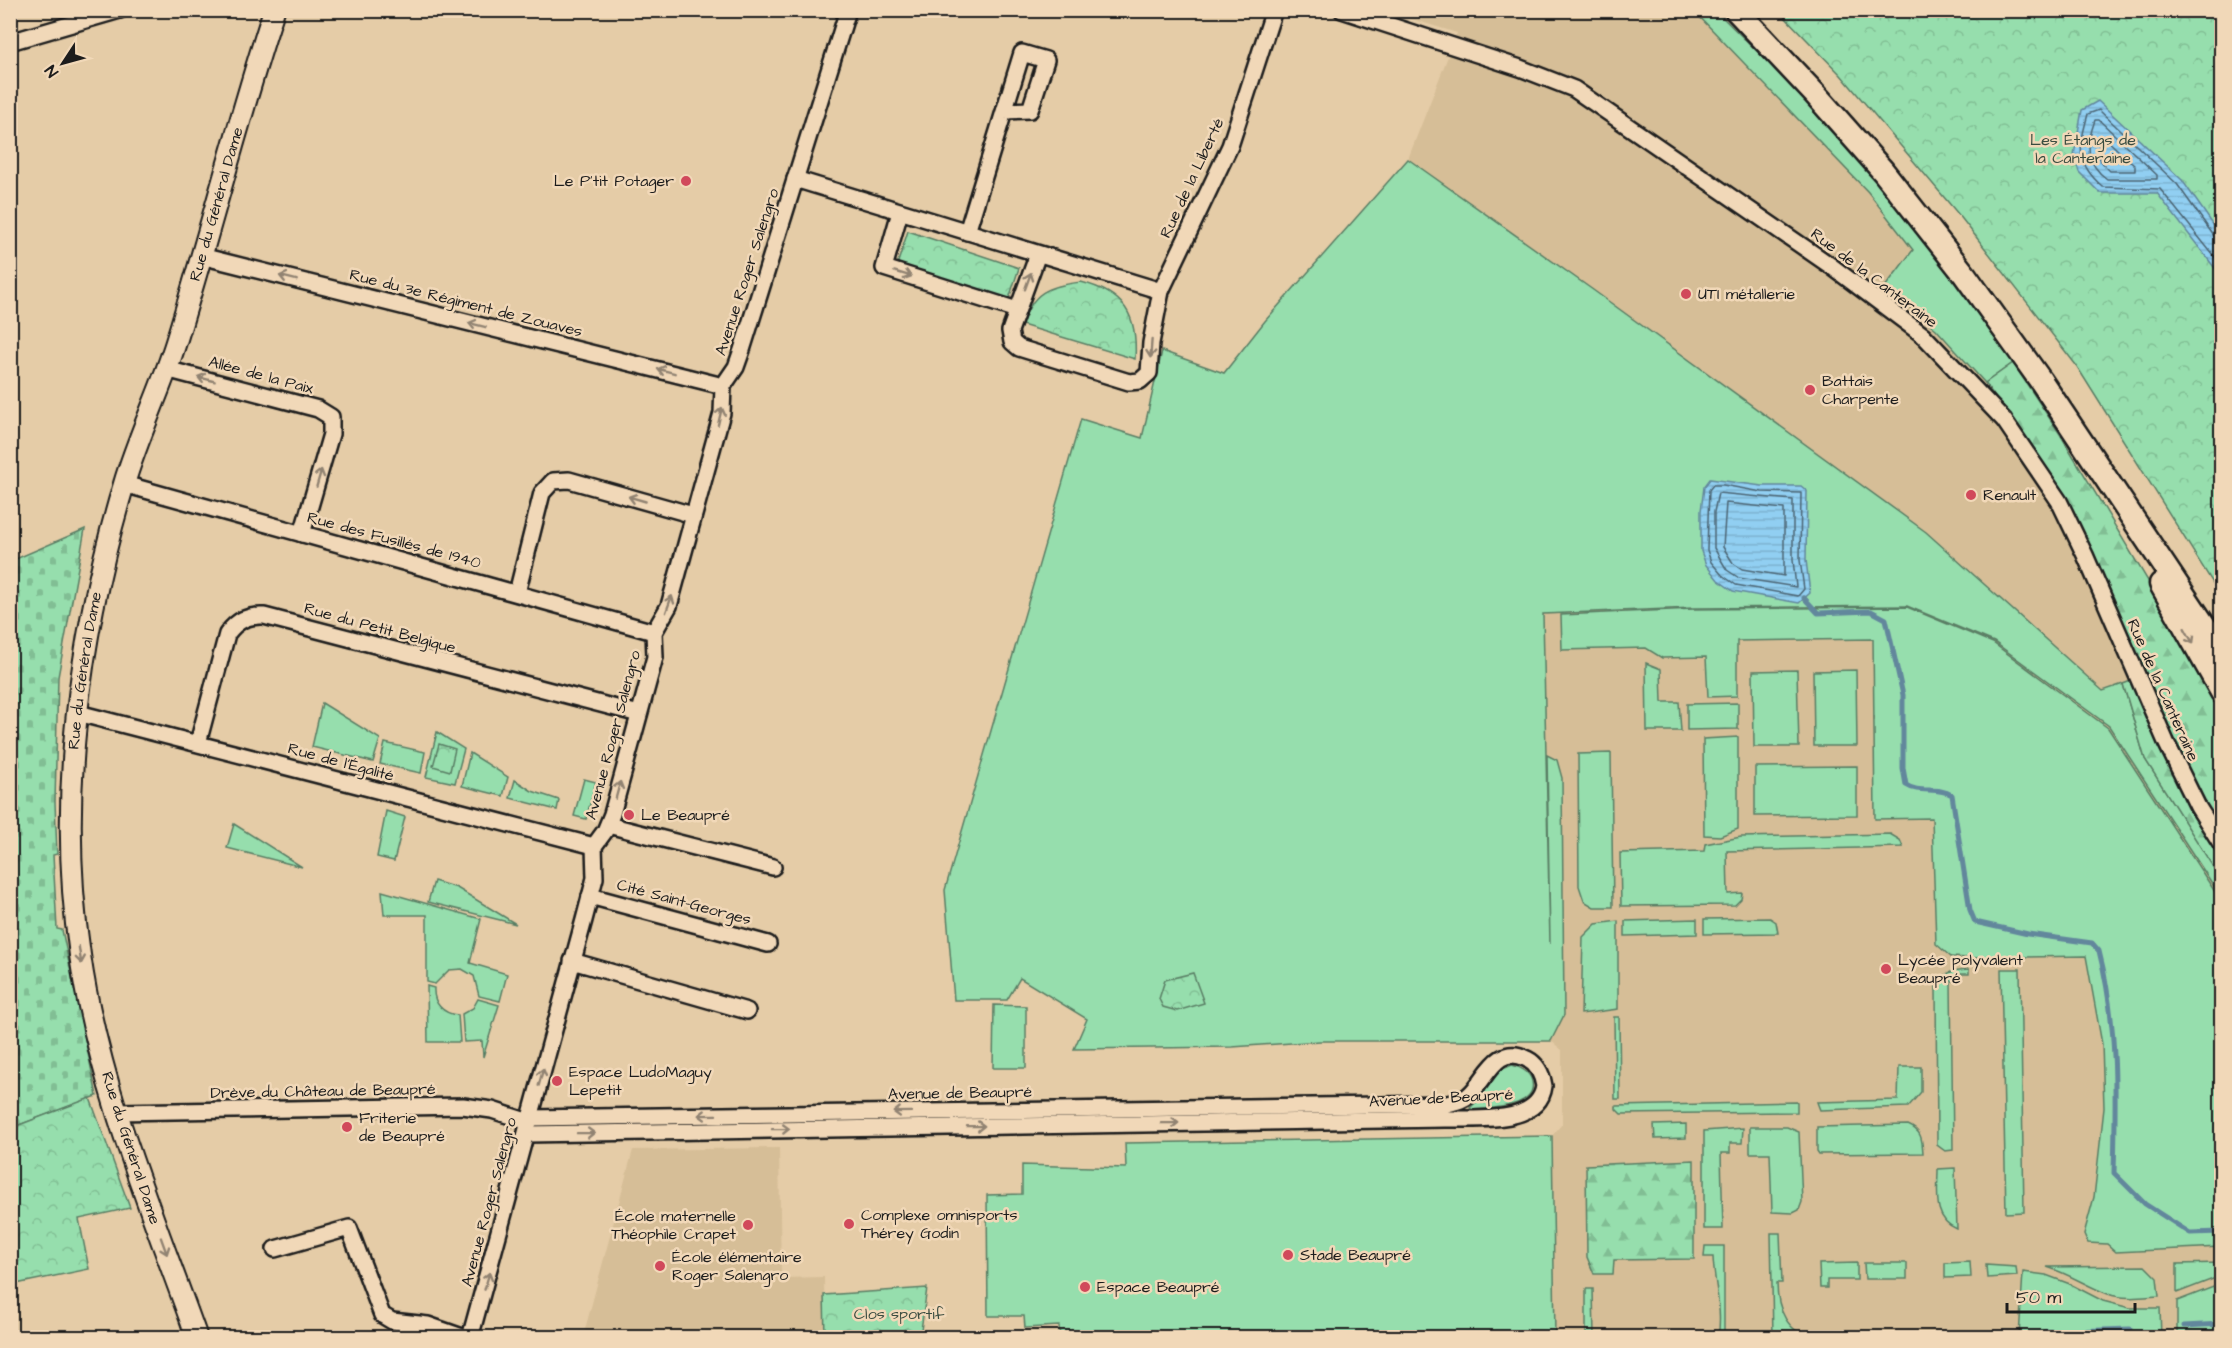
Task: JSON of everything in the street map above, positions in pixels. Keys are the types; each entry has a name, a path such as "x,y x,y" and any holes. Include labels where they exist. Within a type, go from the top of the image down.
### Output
{"main road":[{"path":"1736,10 1815,94 1910,203 2015,343 2222,652"},
{"path":"2101,474 2222,692"}],"street":[{"path":"10,42 120,10"},
{"name":"Rue du Général Dame","path":"197,1338 116,1112 81,964 70,800 78,713 102,569 124,484 166,369 274,10"},
{"name":"Avenue Roger Salengro","path":"470,1338 595,878 594,846 608,825 655,657 654,632 669,606 722,413 723,386 736,367 848,10"},
{"name":"Rue de la Liberté","path":"1017,310 1010,331 1010,338 1015,346 1135,382 1149,373 1151,343 1161,291 1230,146 1274,10"},
{"name":"Rue de la Canteraine","path":"1342,10 1520,68 1574,89 1831,266 1923,335 2004,420 2059,501 2085,555 2166,742 2198,807 2222,845"},
{"path":"967,232 1004,111"},
{"path":"795,179 1161,291"},
{"path":"900,212 884,268 1017,310 1038,254"},
{"name":"Rue du 3e Régiment de Zouaves","path":"201,256 723,386"},
{"name":"Allée de la Paix","path":"166,369 318,409 331,417 331,434 302,534"},
{"path":"517,593 542,493 553,481 569,480 693,515"},
{"name":"Rue des Fusillés de 1940","path":"124,484 654,632"},
{"name":"Rue du Petit Belgique","path":"198,743 227,634 236,623 253,615 639,714"},
{"name":"Rue de l'Égalité","path":"78,713 594,846"},
{"path":"608,825 773,867"},
{"name":"Cité Saint-Georges","path":"590,896 768,944"},
{"path":"572,961 747,1011"},
{"name":"Avenue de Beaupré","path":"1510,1055 1523,1057 1535,1065 1544,1086 1538,1102 1521,1113 1444,1119 529,1124 1447,1104 1467,1097 1492,1064 1510,1055"},
{"name":"Drève du Château de Beaupré","path":"116,1112 463,1106 492,1110 529,1124"},
{"path":"275,1249 349,1228 382,1315 393,1321 428,1325 465,1338"}],"shaded area":[{"path":"1386,11 1694,11 1869,192 1913,250 1885,287 1935,329 1986,385 2062,491 2146,676 2103,691 1926,532 1408,159 1457,33"},
{"name":"Lycée polyvalent Beaupré","path":"1907,606 1994,642 2109,726 2221,897 2221,1337 1555,1337 1552,1136 1562,1124 1562,1050 1551,1041 1543,614 1694,608"},
{"path":"779,1148 781,1278 824,1277 825,1337 583,1337 633,1150"}],"green space":[{"path":"1694,11 1716,11 1820,113 1906,216 2013,363 1985,383 1936,329 1885,287 1913,250 1868,192"},
{"name":"Les Étangs de la Canteraine","path":"1779,11 2221,11 2221,596 2076,365 1959,215 1841,75"},
{"path":"1408,159 1926,532 2103,691 2123,684 2145,759 2215,869 2222,868 2221,897 2109,726 1994,642 1907,606 1694,608 1543,614 1550,944 1547,755 1557,760 1562,778 1564,1015 1551,1041 1320,1041 1232,1047 1074,1049 1087,1019 1020,978 1007,1000 954,1000 945,890 1081,419 1142,438 1162,351 1224,373 1265,321"},
{"path":"908,231 1019,268 1008,302 897,265"},
{"path":"1081,282 1108,292 1125,308 1134,330 1135,359 1022,325 1036,298 1050,289"},
{"path":"2013,363 2060,434 2221,703 2221,868 2215,870 2145,759 2123,684 2146,675 2062,491 1985,383"},
{"path":"85,529 58,677 55,802 57,854 53,855 57,929 62,930 97,1096 11,1128 11,561"},
{"path":"1907,607 1993,643 2108,728 2221,901 2221,1247 2116,1252 2107,1244 2088,1243 2084,1234 2094,1197 2104,1108 2102,1044 2086,956 1951,957 1936,944 1932,818 1875,819 1873,639 1737,641 1737,696 1708,697 1706,657 1662,658 1646,648 1562,650 1561,615 1694,609"},
{"path":"1646,663 1661,669 1662,702 1679,702 1681,731 1647,731"},
{"path":"1797,670 1799,747 1754,747 1753,671"},
{"path":"1856,670 1857,746 1814,746 1813,671"},
{"path":"322,703 380,739 373,762 312,747"},
{"path":"1738,703 1738,729 1687,730 1687,704"},
{"path":"437,732 464,749 455,783 426,777"},
{"path":"1738,737 1738,829 1720,836 1704,835 1703,739"},
{"path":"385,743 425,752 421,773 380,764"},
{"path":"439,744 455,749 450,771 433,766"},
{"path":"470,753 508,777 503,796 462,786"},
{"path":"1611,753 1613,907 1594,907 1584,901 1579,886 1578,754"},
{"path":"1857,766 1857,815 1755,816 1755,767"},
{"path":"584,779 596,782 586,819 574,816"},
{"path":"515,780 532,791 559,800 557,810 510,798"},
{"path":"386,811 405,817 394,861 377,857"},
{"path":"234,824 302,867 227,848"},
{"path":"1890,834 1900,840 1903,847 1727,851 1728,894 1742,893 1741,899 1735,905 1621,906 1620,853 1704,851 1705,844 1741,837"},
{"path":"434,881 457,888 516,924 428,902"},
{"path":"382,891 481,919 470,963 507,974 500,1001 479,996 474,976 462,969 449,970 435,984 427,982 427,915 384,915"},
{"path":"1770,918 1776,922 1778,933 1704,934 1704,919"},
{"path":"1697,919 1697,934 1625,936 1625,921"},
{"path":"1618,921 1618,1009 1581,1014 1583,937 1596,924"},
{"path":"1969,969 1969,974 1959,974 1958,981 1951,981 1953,1150 1945,1151 1937,1145 1936,985 1950,972"},
{"path":"2001,969 2020,969 2024,1212 2006,1213"},
{"path":"1193,973 1204,1003 1177,1011 1163,1007 1159,999 1165,980"},
{"path":"427,986 434,988 435,998 440,1007 458,1015 460,1042 428,1042"},
{"path":"478,999 499,1005 483,1057 482,1041 464,1042 462,1014 473,1008"},
{"path":"994,1005 1026,1006 1026,1068 993,1068"},
{"path":"1614,1017 1619,1017 1620,1099 1615,1099"},
{"path":"1512,1065 1523,1069 1531,1078 1532,1088 1529,1095 1522,1101 1502,1107 1473,1110 1470,1108 1482,1096 1496,1072"},
{"path":"1899,1067 1921,1067 1921,1092 1908,1107 1820,1110 1817,1102 1898,1100"},
{"path":"90,1098 130,1208 79,1219 89,1269 11,1285 11,1128"},
{"path":"1797,1102 1797,1112 1621,1114 1616,1109 1616,1106"},
{"path":"1686,1124 1686,1138 1655,1139 1654,1125"},
{"path":"1908,1125 1920,1136 1923,1153 1819,1154 1817,1151 1817,1127"},
{"path":"1750,1127 1787,1127 1799,1132 1802,1202 1799,1210 1793,1213 1772,1212 1770,1153 1750,1153"},
{"path":"1743,1128 1742,1143 1730,1143 1730,1153 1721,1153 1723,1229 1704,1229 1704,1131"},
{"name":"Stade Beaupré","path":"1552,1136 1555,1337 1060,1338 1059,1326 1025,1328 1024,1316 988,1316 987,1195 1022,1194 1022,1165 1126,1168 1125,1143"},
{"path":"1694,1160 1694,1259 1614,1260 1613,1274 1594,1274 1587,1257 1586,1165"},
{"path":"1955,1168 1957,1229 1943,1219 1937,1195 1938,1169"},
{"path":"1771,1233 1780,1233 1782,1283 1777,1283 1777,1292 1782,1311 1797,1331 1815,1337 1773,1337"},
{"path":"1705,1246 1724,1246 1724,1337 1718,1337 1719,1307 1713,1257 1704,1257"},
{"path":"1970,1262 1971,1277 1945,1278 1945,1263"},
{"path":"1857,1263 1857,1280 1827,1280 1827,1288 1820,1288 1819,1264"},
{"path":"1864,1263 1907,1263 1907,1279 1865,1279"},
{"path":"2221,1263 2221,1276 2177,1293 2177,1264"},
{"path":"1986,1265 2016,1267 2017,1276 1987,1278"},
{"path":"2145,1266 2157,1278 2159,1296 2134,1298 2114,1296 2047,1267"},
{"path":"2023,1272 2046,1275 2103,1301 2130,1308 2160,1308 2161,1337 2019,1337"},
{"path":"2221,1284 2221,1337 2177,1337 2177,1301"},
{"name":"Clos sportif","path":"927,1288 920,1337 825,1337 824,1295"},
{"path":"1586,1289 1593,1289 1594,1337 1586,1337"}],"water":[{"path":"2098,101 2182,180 2221,236 2221,276 2157,193 2100,193 2079,172 2074,155 2082,110"},
{"path":"1710,479 1762,486 1801,486 1807,491 1806,560 1810,593 1799,603 1733,591 1718,580 1706,565 1701,551 1701,511 1704,487"}],"waterway":[{"path":"1804,598 1818,613 1871,611 1886,619 1903,695 1903,768 1906,785 1911,788 1947,792 1952,795 1970,910 1975,922 2028,934 2092,943 2099,951 2113,1034 2114,1173 2145,1204 2190,1233 2222,1232"},
{"path":"2184,1326 2222,1324"},
{"path":"2045,1332 2130,1329"}],"place":[{"name":"Le P’tit Potager","path":"686,181"},
{"name":"UTI métallerie","path":"1686,294"},
{"name":"Battais Charpente","path":"1810,390"},
{"name":"Renault","path":"1971,495"},
{"name":"Le Beaupré","path":"629,815"},
{"name":"Lycée polyvalent Beaupré","path":"1886,969"},
{"name":"Espace LudoMaguy Lepetit","path":"557,1081"},
{"name":"Friterie de Beaupré","path":"347,1127"},
{"name":"Complexe omnisports Thérey Godin","path":"849,1224"},
{"name":"École maternelle Théophile Crapet","path":"748,1225"},
{"name":"Stade Beaupré","path":"1288,1255"},
{"name":"École élémentaire Roger Salengro","path":"660,1266"},
{"name":"Espace Beaupré","path":"1085,1287"}]}
